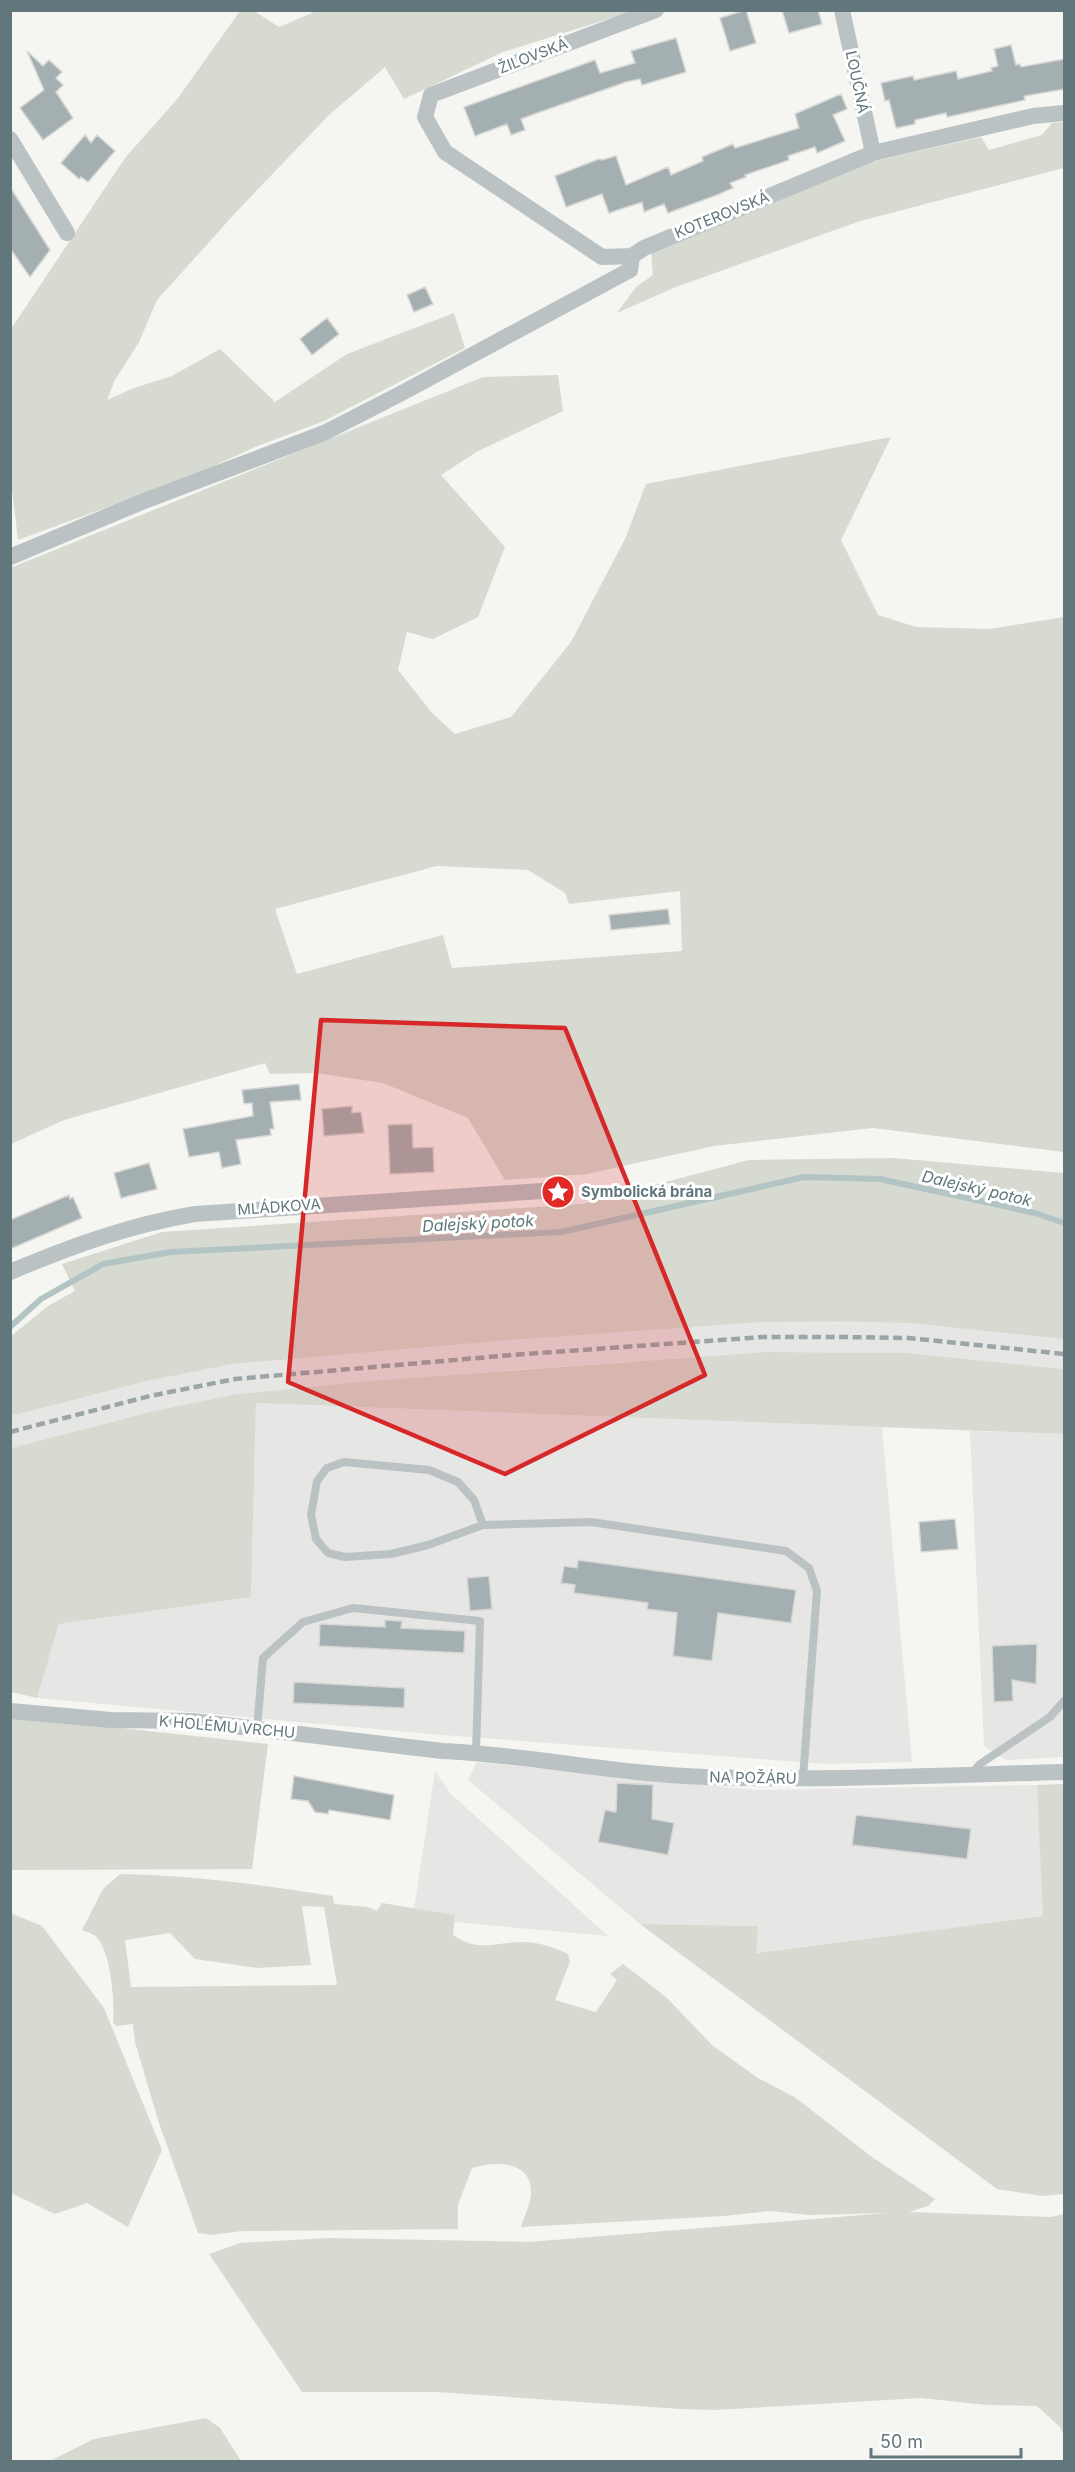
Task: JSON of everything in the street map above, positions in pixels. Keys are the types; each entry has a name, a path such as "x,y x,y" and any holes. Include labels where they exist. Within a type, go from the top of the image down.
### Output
{"street":[{"name":"ŽILOVSKÁ","path":"425,117 431,95 656,10"},
{"name":"LOUČNÁ","path":"842,10 873,153"},
{"name":"KOTEROVSKÁ","path":"425,117 445,152 602,257 632,256 644,248 873,153 1033,116 1065,113"},
{"path":"10,139 67,233"},
{"path":"10,557 140,503 324,433 630,270 632,256"},
{"name":"MLÁDKOVA","path":"10,1272 70,1247 139,1225 195,1214 557,1190"},
{"name":"K HOLÉMU VRCHU","path":"10,1712 111,1720 192,1721 442,1751"},
{"name":"NA POŽÁRU","path":"442,1751 476,1753 599,1769 704,1777 874,1779 1065,1772"}],"lane":[{"path":"483,1525 474,1500 458,1482 429,1470 344,1462 327,1468 317,1481 311,1515 316,1539 328,1553 345,1557 391,1554 428,1545 483,1525 591,1522 786,1551 809,1568 817,1591 803,1779"},
{"path":"257,1729 263,1658 303,1622 354,1608 480,1621 476,1753"},
{"path":"971,1774 980,1764 1050,1717 1065,1701"}],"highlighted area":[{"path":"321,1020 565,1028 705,1375 505,1474 288,1382"}],"shaded area":[{"path":"319,10 634,11 503,52 404,99 385,67 329,115 238,210 157,300 139,342 115,380 107,400 134,388 172,376 220,349 275,402 347,354 454,313 465,348 324,421 253,448 190,477 18,540 11,480 11,329 125,158 178,98 240,11 254,11 279,27"},
{"path":"1064,122 1064,168 860,221 676,287 617,313 636,287 653,275 651,251 866,163 981,137 989,150 1042,135 1052,123"},
{"path":"558,375 563,411 478,451 441,475 505,547 478,617 433,639 407,632 398,670 433,714 455,734 511,717 571,642 625,539 646,484 891,437 841,540 878,615 916,627 989,629 1064,617 1064,1152 873,1128 714,1146 587,1174 505,1180 468,1118 383,1083 316,1073 270,1074 265,1063 64,1120 11,1144 10,568 483,377","holes":["437,866 528,870 565,893 569,904 680,891 682,951 452,968 443,935 297,974 275,909"]},
{"path":"893,1158 1064,1173 1064,1339 910,1323 763,1322 511,1340 233,1364 147,1381 11,1416 11,1336 48,1306 75,1291 62,1264 162,1232 582,1204 749,1160"},
{"path":"763,1322 910,1323 1043,1335 1064,1339 1064,1369 908,1353 764,1352 513,1370 237,1394 154,1411 11,1448 11,1416 147,1381 233,1364 511,1340"},
{"path":"764,1352 908,1353 1064,1369 1064,1434 256,1403 251,1597 59,1624 37,1698 11,1692 11,1448 154,1411 237,1394 373,1381"},
{"path":"256,1403 882,1427 912,1762 826,1764 430,1734 37,1698 59,1624 251,1597"},
{"path":"970,1431 1064,1434 1064,1757 1006,1760 984,1746"},
{"path":"11,1716 268,1744 252,1869 11,1870"},
{"path":"477,1762 755,1790 1037,1785 1044,1916 755,1953 758,1926 640,1924 468,1780"},
{"path":"435,1771 451,1794 608,1936 454,1922 455,1916 414,1909"},
{"path":"1064,1784 1064,2194 1042,2196 997,2189 640,1924 758,1926 756,1953 1043,1916 1037,1785"},
{"path":"120,1874 174,1876 253,1884 333,1896 334,1904 368,1907 377,1911 382,1903 455,1915 453,1935 471,1944 528,1942 546,1945 568,1954 570,1962 555,2000 596,2012 617,1980 610,1974 623,1964 666,1997 713,2046 758,2078 796,2098 872,2157 935,2199 928,2206 909,2212 1051,2217 1064,2214 1064,2436 1060,2427 1037,2406 987,2405 921,2398 715,2410 437,2392 302,2392 209,2254 240,2243 329,2238 529,2242 887,2213 810,2215 770,2211 724,2216 521,2227 530,2200 529,2181 525,2173 518,2168 490,2164 472,2168 458,2205 458,2229 242,2231 212,2235 198,2233 158,2120 135,2042 133,2024 117,2026 113,2023 113,1992 106,1956 97,1937 82,1930 103,1889","holes":["302,1906 324,1907 337,1985 131,1987 125,1940 170,1933 195,1959 257,1968 311,1965"]},
{"path":"10,1913 42,1926 104,2008 162,2150 128,2227 87,2203 55,2214 11,2193"},
{"path":"206,2418 220,2428 241,2461 50,2461 94,2439"}],"building":[{"path":"746,10 756,43 730,51 720,18"},
{"path":"782,10 818,10 822,24 789,33"},
{"path":"676,38 686,72 642,85 640,79 626,82 540,112 521,119 525,130 511,135 507,124 475,136 464,107 595,60 600,73 635,63 631,51"},
{"path":"1011,45 1016,65 1020,64 1021,67 1065,59 1065,89 1024,96 1025,100 947,117 946,113 915,120 915,124 896,128 889,100 885,101 881,83 913,76 914,80 956,71 958,79 992,71 991,68 998,66 994,49"},
{"path":"27,51 43,66 49,60 62,72 56,78 63,85 56,92 73,118 43,140 20,108 44,90"},
{"path":"841,94 847,109 833,115 845,141 817,153 815,147 788,156 789,160 745,175 746,177 730,183 733,188 668,213 664,204 644,212 642,202 609,213 602,194 566,207 555,176 599,159 616,156 626,185 668,167 671,175 703,161 702,157 733,144 735,148 799,128 795,114"},
{"path":"85,135 91,143 97,135 115,151 88,182 81,177 79,179 61,163"},
{"path":"10,187 50,250 30,277 10,248"},
{"path":"425,287 433,304 414,312 407,295"},
{"path":"327,318 339,334 312,355 300,339"},
{"path":"668,909 670,924 611,930 609,915"},
{"path":"299,1084 301,1100 270,1102 274,1129 270,1129 271,1135 236,1140 241,1164 222,1168 219,1152 189,1157 183,1129 253,1116 252,1103 244,1104 242,1090"},
{"path":"352,1106 352,1113 361,1112 364,1133 324,1136 322,1109"},
{"path":"412,1124 413,1148 433,1147 434,1172 390,1174 388,1125"},
{"path":"149,1163 157,1189 121,1198 114,1173"},
{"path":"69,1195 70,1199 73,1197 82,1218 10,1249 10,1220"},
{"path":"955,1519 958,1549 921,1552 919,1522"},
{"path":"578,1560 796,1590 791,1623 718,1613 712,1661 673,1656 677,1613 647,1609 648,1603 574,1593 575,1585 561,1583 564,1566 577,1568"},
{"path":"489,1576 492,1609 470,1611 467,1578"},
{"path":"385,1620 402,1621 401,1628 465,1631 464,1653 319,1646 320,1624 385,1627"},
{"path":"1037,1644 1036,1684 1012,1680 1013,1701 994,1702 992,1646"},
{"path":"294,1682 405,1688 404,1708 293,1703"},
{"path":"294,1776 394,1795 390,1820 329,1810 328,1814 315,1812 308,1801 291,1799"},
{"path":"617,1783 653,1785 652,1819 674,1823 668,1855 598,1842 605,1810 616,1812"},
{"path":"856,1815 971,1829 967,1859 852,1845"}],"waterway":[{"name":"Dalejský potok","path":"10,1327 41,1299 103,1264 171,1252 561,1232 804,1177 880,1179 1035,1213 1064,1223"}],"railway":[{"path":"10,1432 150,1396 235,1379 512,1355 763,1337 909,1338 1064,1354"}],"place":[{"name":"Symbolická brána","path":"558,1192"}]}
